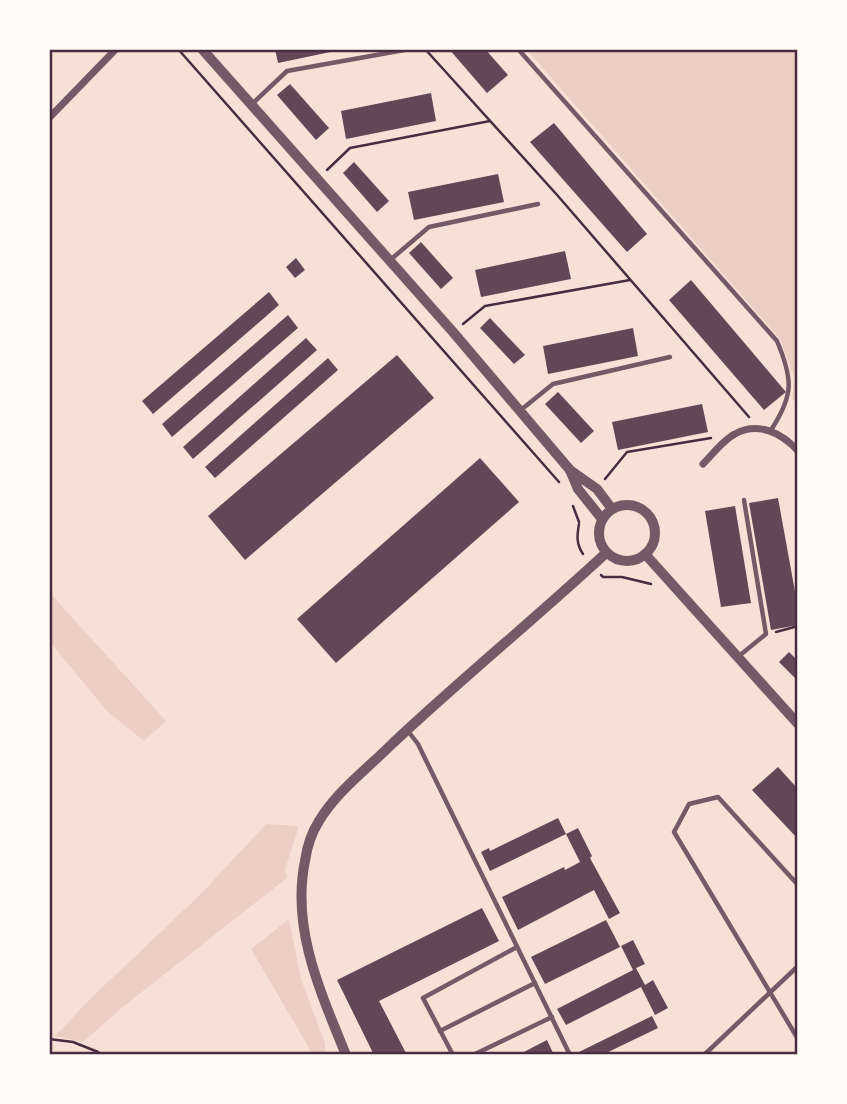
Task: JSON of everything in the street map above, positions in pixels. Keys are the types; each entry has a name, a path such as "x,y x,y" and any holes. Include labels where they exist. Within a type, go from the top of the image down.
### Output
{"street":[{"path":"49,118 116,49"},
{"path":"202,49 453,332 570,470 597,489 612,509"},
{"path":"703,464 734,434 758,428 771,430 798,451"},
{"path":"570,470 578,489 602,519"},
{"path":"620,506 636,507 649,517 655,532 654,540 645,554 629,561 616,559 606,553 598,537 602,519 612,509 620,506"},
{"path":"345,1055 316,980 302,912 304,860 318,822 332,803 407,730 606,553"},
{"path":"645,554 798,724"}],"lane":[{"path":"251,105 287,72 410,49"},
{"path":"518,49 777,341 789,370 789,380 787,400 771,430"},
{"path":"389,261 429,227 538,204"},
{"path":"519,411 553,384 670,357"},
{"path":"738,657 766,634 744,500"},
{"path":"407,730 418,744 570,1055"},
{"path":"798,886 718,797 690,804 674,832 798,1039"},
{"path":"453,1055 423,998 517,947"},
{"path":"704,1055 798,966"},
{"path":"440,1031 535,983"},
{"path":"473,1055 552,1017"}],"path":[{"path":"178,49 559,482"},
{"path":"425,49 631,280 758,428"},
{"path":"317,179 350,148 490,121"},
{"path":"453,332 485,306 631,280"},
{"path":"597,489 628,453 734,434"},
{"path":"587,501 577,537 578,547 592,566 603,577 649,581 659,590"},
{"path":"572,502 579,522"},
{"path":"766,634 798,626"},
{"path":"49,1039 73,1042 101,1055"}],"shaded area":[{"path":"526,49 798,49 798,398 792,401 794,378 780,339"},
{"path":"49,592 166,721 144,741 107,711 49,641"},
{"path":"266,824 299,826 285,869 287,878 124,1006 83,1042 55,1036 93,996 200,895"},
{"path":"289,919 301,979 325,1043 325,1053 313,1055 251,949"}],"building":[{"path":"275,49 340,49 340,50 278,63"},
{"path":"449,49 485,49 508,75 487,93"},
{"path":"290,84 329,128 316,140 277,95"},
{"path":"431,93 436,121 346,139 341,111"},
{"path":"554,123 647,234 627,252 530,142"},
{"path":"354,162 389,201 377,212 343,173"},
{"path":"498,174 504,202 414,220 408,192"},
{"path":"421,242 453,278 441,289 409,253"},
{"path":"565,251 571,279 481,297 475,270"},
{"path":"296,258 305,270 295,278 286,267"},
{"path":"691,280 786,392 764,410 669,300"},
{"path":"269,292 279,305 153,414 142,401"},
{"path":"288,315 298,328 172,437 162,424"},
{"path":"490,318 525,355 514,364 480,328"},
{"path":"633,328 638,356 548,374 543,346"},
{"path":"306,338 317,350 193,459 183,447"},
{"path":"397,355 434,398 245,560 208,516"},
{"path":"328,358 338,370 215,478 205,467"},
{"path":"558,392 594,431 581,443 545,404"},
{"path":"702,404 708,432 618,450 612,422"},
{"path":"480,458 519,502 336,663 297,619"},
{"path":"778,498 798,608 798,625 771,630 749,503"},
{"path":"735,506 751,603 721,607 705,511"},
{"path":"789,652 798,661 798,681 779,662"},
{"path":"778,767 798,789 798,839 752,790"},
{"path":"558,818 566,834 490,871 481,852 489,848 490,851"},
{"path":"578,828 592,856 590,858 620,913 609,919 594,890 518,930 502,897 580,862 566,834"},
{"path":"482,908 499,941 379,1001 407,1055 374,1055 337,980"},
{"path":"606,920 620,947 545,984 531,957"},
{"path":"633,940 645,964 636,968 645,985 653,980 668,1008 655,1015 641,987 566,1025 557,1009 633,970 621,946"},
{"path":"652,1016 658,1028 602,1055 581,1055 579,1052"},
{"path":"547,1040 554,1055 518,1055"}]}
